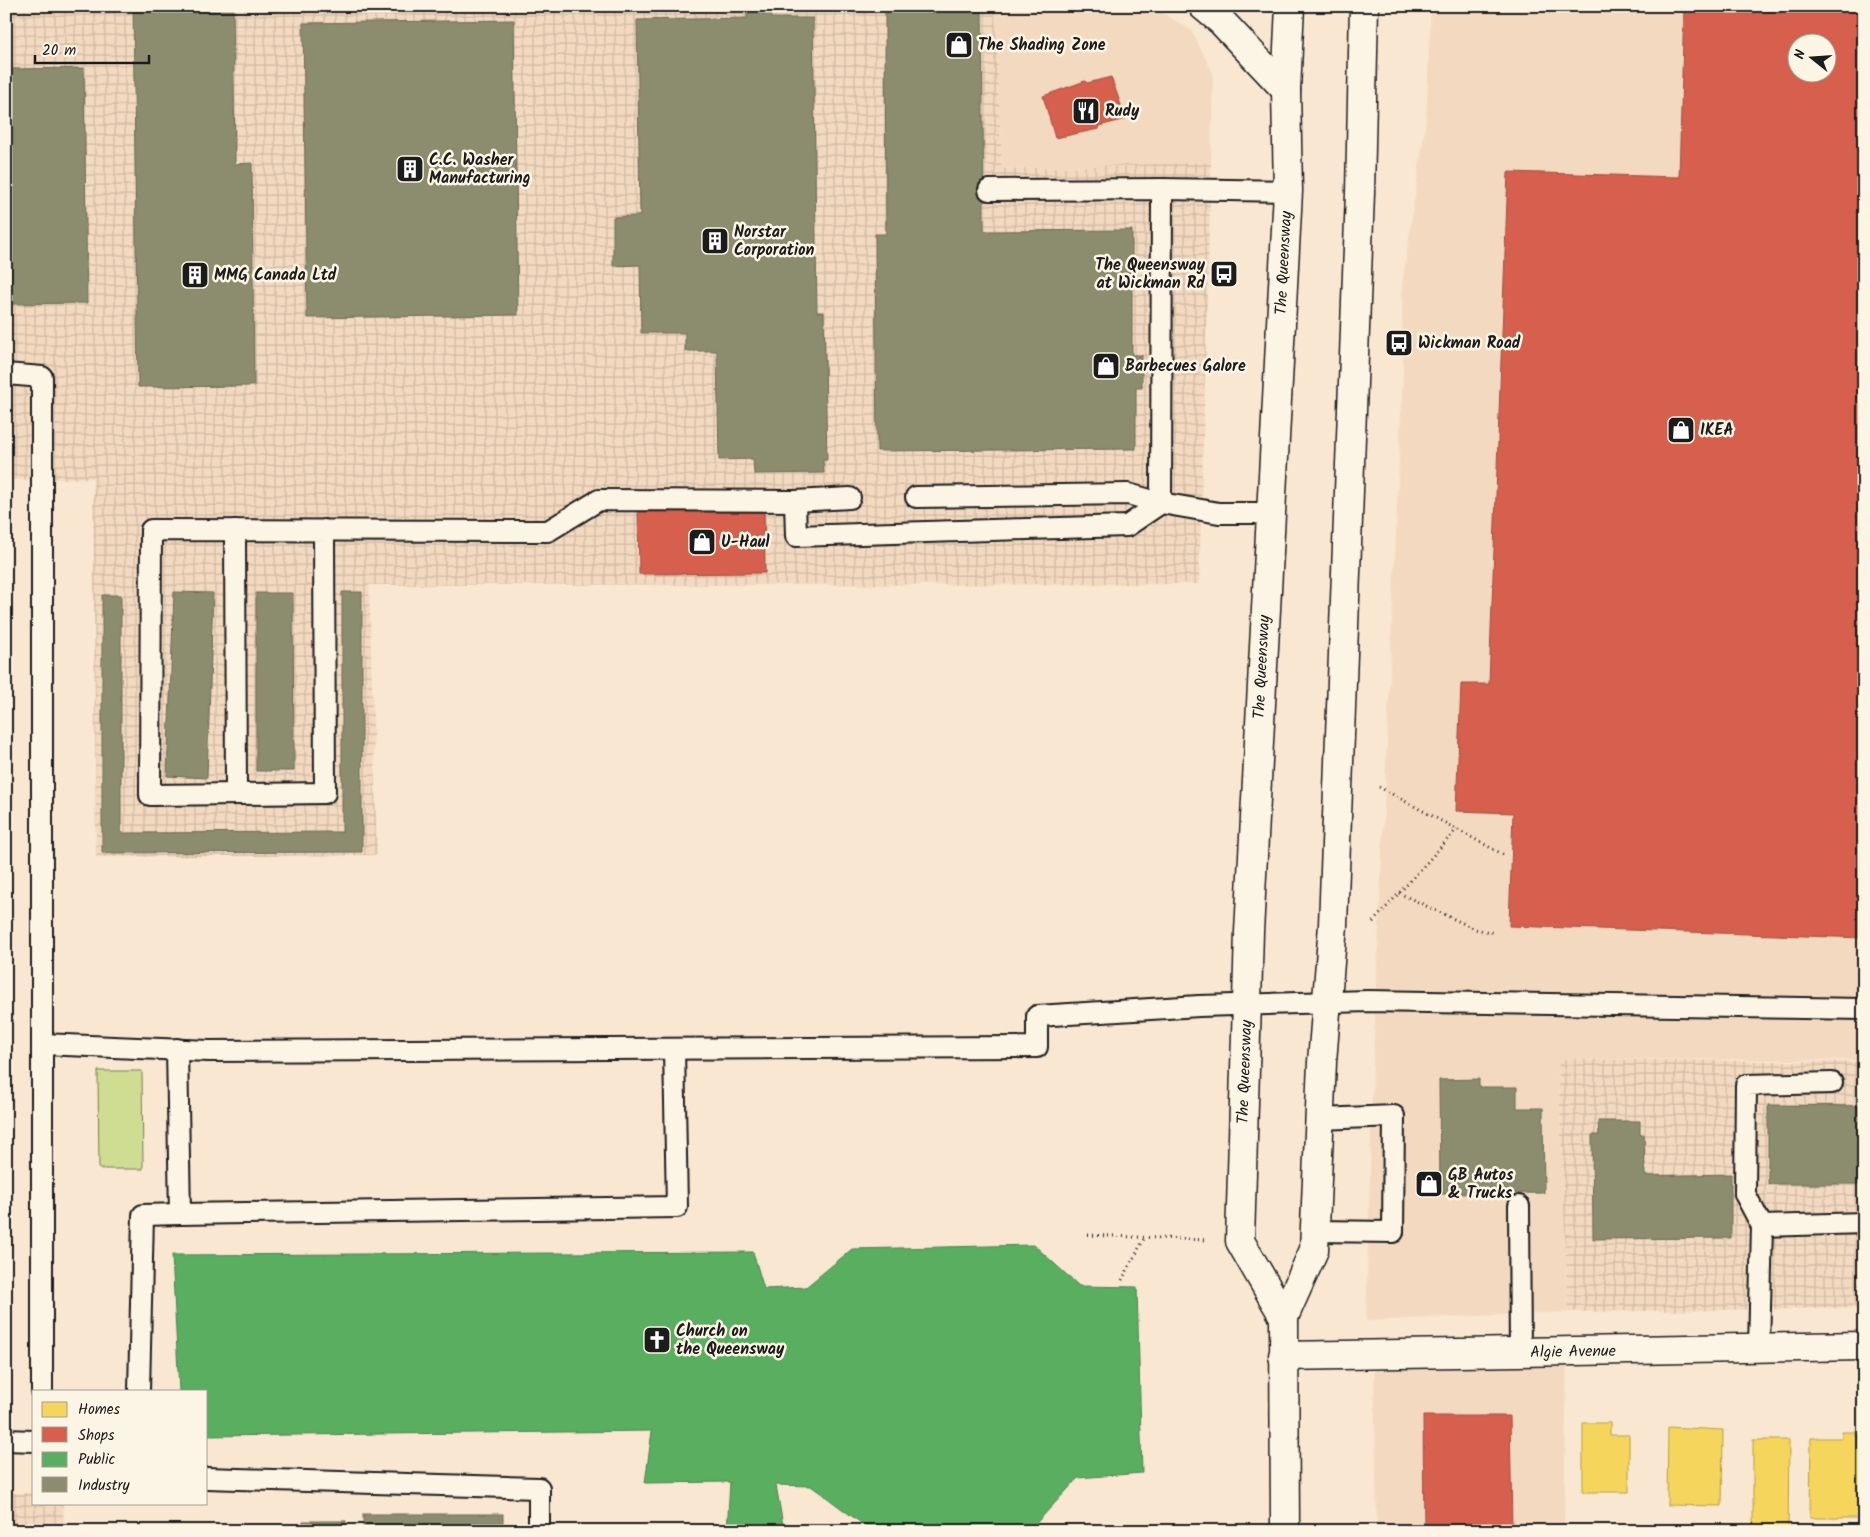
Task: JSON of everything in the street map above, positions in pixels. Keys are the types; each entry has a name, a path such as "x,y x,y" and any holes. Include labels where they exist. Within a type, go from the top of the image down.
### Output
{"main road":[{"path":"1203,6 1221,21 1286,90"},
{"name":"The Queensway","path":"1240,1242 1247,1005 1270,513 1288,191 1286,90 1290,6"},
{"path":"1285,1531 1284,1317 1314,1250 1334,896 1360,193 1364,6"},
{"path":"1240,1242 1284,1317"},
{"name":"Algie Avenue","path":"1283,1356 1864,1346"}],"lane":[{"path":"1161,503 1162,189"},
{"path":"989,190 1162,189 1288,191"},
{"path":"6,374 42,377 42,1390"},
{"path":"916,497 1128,494 1161,503 1220,513 1270,513"},
{"path":"324,530 325,793 150,795 151,530 324,530 548,531 599,500 795,501 850,498"},
{"path":"795,501 796,536 1127,526 1161,503"},
{"path":"235,530 236,794"},
{"path":"42,1044 177,1049 1037,1047 1037,1016 1247,1005 1368,1001 1864,1009"},
{"path":"177,1049 180,1214"},
{"path":"139,1390 143,1215 678,1207 674,1049"},
{"path":"1759,1348 1762,1226 1745,1194 1746,1085 1832,1084"},
{"path":"1315,1231 1393,1232 1394,1116 1320,1119"},
{"path":"1519,1206 1520,1353"},
{"path":"1762,1226 1864,1223"},
{"path":"6,1440 32,1441"},
{"path":"208,1478 539,1488 539,1531"}],"path":[{"path":"1379,787 1504,855"},
{"path":"1373,922 1457,829"},
{"path":"1399,894 1475,929 1495,933"},
{"path":"1088,1235 1240,1242"},
{"path":"1122,1280 1146,1237"}],"shaded area":[{"path":"6,6 995,6 1002,169 1211,162 1199,584 369,585 377,855 96,857 93,478 6,480"},
{"path":"995,6 1151,6 1191,30 1213,73 1211,162 1002,169"},
{"name":"IKEA","path":"1431,6 1864,6 1864,1060 1558,1059 1568,1312 1366,1321 1373,1065 1403,369 1402,285 1426,121"},
{"path":"1558,1059 1864,1062 1864,1308 1568,1312"},
{"path":"1567,1357 1564,1531 1377,1531 1374,1364"},
{"path":"6,1493 32,1493 32,1504 63,1504 64,1531 6,1531"}],"green space":[{"path":"98,1071 142,1071 143,1169 99,1169"}],"building: Homes":[{"path":"1583,1423 1610,1423 1610,1435 1629,1435 1629,1492 1583,1492"},
{"path":"1668,1427 1723,1430 1722,1506 1667,1505"},
{"path":"1842,1432 1856,1432 1856,1436 1859,1436 1859,1518 1810,1518 1811,1438 1842,1438"},
{"path":"1753,1440 1789,1440 1788,1531 1753,1531"}],"building: Shops":[{"name":"IKEA","path":"1684,6 1864,6 1864,938 1509,926 1513,813 1456,811 1461,684 1489,684 1508,172 1679,177"},
{"path":"1111,77 1126,119 1099,126 1099,129 1055,138 1043,96 1085,81 1087,83"},
{"name":"U-Haul","path":"764,510 765,573 639,574 638,511"},
{"path":"1423,1416 1510,1416 1512,1528 1424,1530"}],"building: Public":[{"name":"Church on the Queensway","path":"1034,1245 1079,1286 1137,1287 1142,1473 1078,1478 1029,1531 872,1531 811,1486 776,1485 784,1531 727,1531 730,1482 645,1483 652,1431 208,1436 208,1390 179,1390 172,1255 753,1252 764,1289 806,1287 852,1249"}],"building: Industry":[{"name":"Norstar Corporation","path":"747,6 771,6 771,18 813,18 817,312 824,312 827,460 823,460 824,473 754,474 753,459 719,460 717,351 685,351 685,333 641,333 640,265 613,266 613,217 640,216 637,20 747,18"},
{"path":"885,6 982,6 984,231 1132,230 1132,355 1142,355 1142,388 1136,388 1136,449 877,451 875,234 886,234"},
{"name":"MMG Canada Ltd","path":"233,7 235,164 252,163 254,386 138,387 133,8"},
{"name":"C.C. Washer Manufacturing","path":"514,20 518,315 307,318 303,23"},
{"path":"84,68 87,303 6,304 6,69"},
{"path":"174,592 213,593 207,778 167,776"},
{"path":"342,592 362,592 362,852 102,853 102,595 121,595 121,833 342,832"},
{"path":"256,593 293,593 294,771 256,771"},
{"path":"1479,1079 1479,1087 1517,1087 1517,1108 1543,1108 1544,1193 1440,1194 1439,1080"},
{"path":"1768,1105 1864,1106 1864,1184 1768,1184"},
{"path":"1598,1121 1640,1121 1640,1135 1644,1134 1645,1176 1731,1174 1731,1238 1593,1239 1592,1135 1599,1135"},
{"path":"363,1514 503,1514 503,1531 363,1531"},
{"path":"303,1521 346,1521 346,1531 304,1531"}],"place":[{"name":"The Shading Zone","path":"959,45"},
{"name":"Rudy","path":"1086,111"},
{"name":"C.C. Washer Manufacturing","path":"410,169"},
{"name":"Norstar Corporation","path":"715,241"},
{"name":"The Queensway at Wickman Rd","path":"1224,274"},
{"name":"MMG Canada Ltd","path":"195,275"},
{"name":"Wickman Road","path":"1399,343"},
{"name":"Barbecues Galore","path":"1106,366"},
{"name":"IKEA","path":"1681,430"},
{"name":"U-Haul","path":"702,542"},
{"name":"GB Autos & Trucks","path":"1429,1184"},
{"name":"Church on the Queensway","path":"657,1340"}]}
